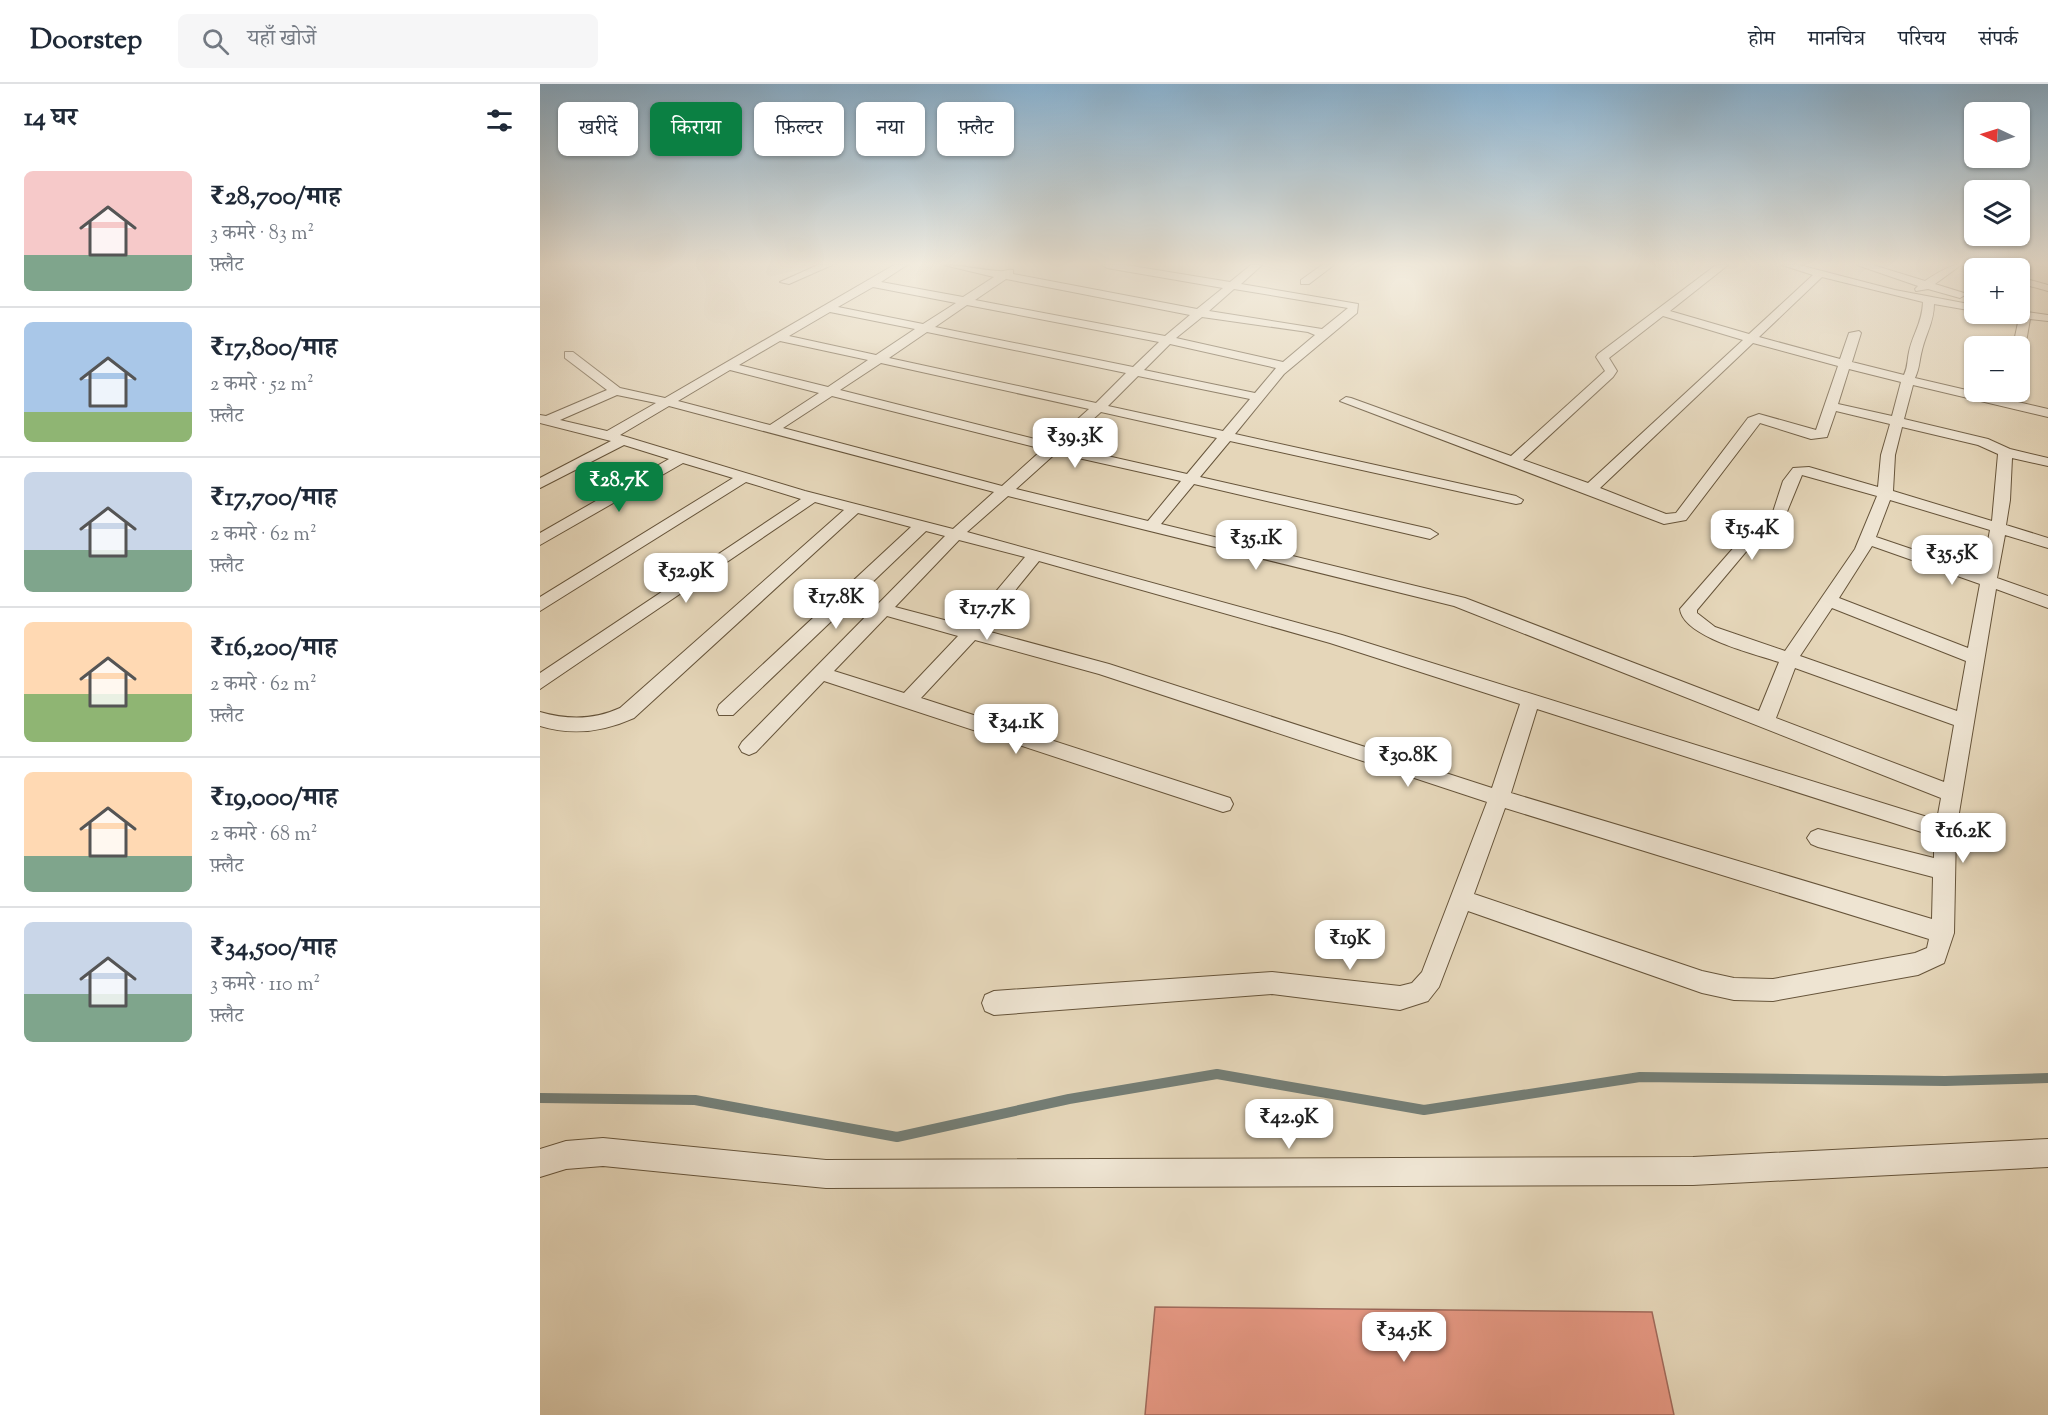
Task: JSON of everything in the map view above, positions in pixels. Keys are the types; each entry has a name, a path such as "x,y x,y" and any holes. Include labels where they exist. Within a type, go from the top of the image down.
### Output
{"street":[{"path":"540,484 616,438 667,402 796,327"},
{"path":"920,327 1258,397"},
{"path":"1101,327 1285,366"},
{"path":"749,747 955,535 1097,409 1182,327"},
{"path":"1298,327 1323,334"},
{"path":"1151,527 1285,366 1332,327"},
{"path":"1514,461 1609,374 1611,371 1602,357 1641,327"},
{"path":"1711,327 1845,364 2048,413"},
{"path":"1590,489 1763,327"},
{"path":"1765,721 1790,658 1868,539 1885,494 1888,455 1908,380 1915,365 1915,352 1925,327"},
{"path":"772,430 876,358 924,328"},
{"path":"1346,401 1590,489 1664,519 1673,520 1681,517 1753,421 1759,418 1811,435 1822,434 1855,333"},
{"path":"779,337 1227,438 1358,464 1516,500"},
{"path":"569,355 616,391 667,402 1006,491 1459,602 1952,794"},
{"path":"728,366 1054,448 1430,534"},
{"path":"543,420 616,391"},
{"path":"1832,406 1983,442 2005,452 2048,462"},
{"path":"543,420 616,438 813,497 1035,555 1336,639 1945,831"},
{"path":"1461,899 1702,982 1734,989 1773,990 1918,964 1936,955 1943,933 1945,831 1998,530 2007,460 2005,452"},
{"path":"540,540 681,458"},
{"path":"1965,721 1709,631 1689,616 1688,609 1755,532 1764,524 1774,522 1780,514 1791,476 1798,471 1809,471 1998,530 2048,543"},
{"path":"540,605 745,477"},
{"path":"540,681 813,497"},
{"path":"540,719 561,724 598,724 627,713 855,508"},
{"path":"726,710 922,526"},
{"path":"1868,539 2048,602"},
{"path":"908,700 971,633 1035,555"},
{"path":"1828,600 1977,658"},
{"path":"883,609 1103,669 1499,798 1943,933"},
{"path":"821,673 1223,804"},
{"path":"994,1003 1272,983 1400,998 1419,993 1431,980 1499,798 1531,699"},
{"path":"1818,838 1944,870"},
{"path":"540,1163 566,1155 603,1152 826,1174 1693,1171 2048,1153"}],"building":[{"path":"1155,1307 1652,1312 1674,1415 1145,1415"}],"waterway":[{"path":"540,1098 695,1100 897,1137 1069,1099 1217,1074 1424,1110 1640,1077 1945,1081 2048,1078"}]}
